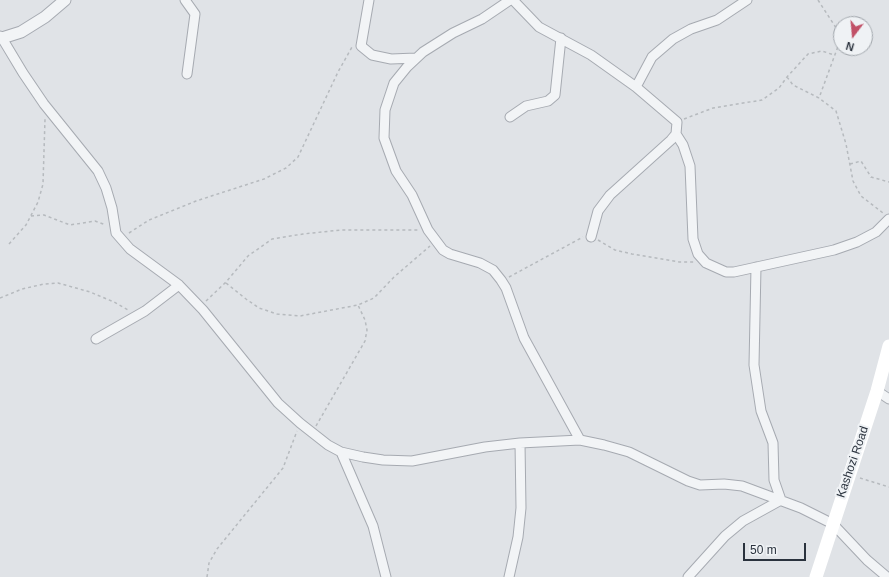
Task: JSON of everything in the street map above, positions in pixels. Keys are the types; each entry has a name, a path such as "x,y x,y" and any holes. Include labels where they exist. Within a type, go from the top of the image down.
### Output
{"main road":[{"name":"Kashozi Road","path":"816,577 848,474 877,391 889,346"}],"street":[{"path":"65,0 45,17 21,32 1,38 44,104 98,171 106,188 112,208 114,230 120,239 142,259 164,272 200,306 278,404 312,433 341,452 383,460 412,461 485,447 520,443 580,440 604,445 630,452 688,481 700,485 724,484 742,486 781,500 832,524 867,560 887,577"},
{"path":"184,0 195,14 186,74"},
{"path":"369,0 361,46 372,55 396,60 416,58"},
{"path":"510,0 482,19 454,32 416,58 407,67 394,83 384,110 384,138 396,171 412,195 428,230 443,250 450,254 480,263 493,270 501,280 506,288 524,338 580,440"},
{"path":"514,0 539,27 590,55 636,87 677,122 676,134 683,145 690,166 693,238 698,254 706,263 726,272 734,272 834,250 857,242 876,232 889,218"},
{"path":"636,87 652,57 673,39 691,29 717,20 747,0"},
{"path":"510,117 526,106 548,101 555,95 561,38"},
{"path":"591,237 598,211 610,196 654,157 676,134"},
{"path":"756,267 754,365 761,411 773,442 774,480 781,500"},
{"path":"96,339 156,304 179,285"},
{"path":"877,391 889,399"},
{"path":"509,577 518,537 521,508 520,443"},
{"path":"341,452 373,526 386,577"},
{"path":"688,577 725,536 743,521 781,500"}],"path":[{"path":"818,0 833,23"},
{"path":"120,239 149,220 196,201 264,179 286,168 298,157 338,72 355,42 363,34"},
{"path":"677,122 713,108 762,100 779,88 786,77 808,54 822,51 833,55"},
{"path":"819,98 834,56"},
{"path":"786,77 793,85 819,98 836,111 853,181 861,196 875,209 889,218"},
{"path":"10,244 26,225 38,202 44,184 46,141 44,104"},
{"path":"850,164 861,161 871,177 889,182"},
{"path":"30,217 44,215 70,225 99,221 114,230"},
{"path":"200,306 226,282 248,256 272,239 341,230 428,230"},
{"path":"501,280 579,238 591,237 615,250 632,254 679,262 706,263"},
{"path":"226,282 259,308 277,314 300,316 358,305 374,298 394,277 436,241"},
{"path":"0,298 22,289 44,284 58,283 90,292 114,302 136,316"},
{"path":"312,433 366,341 367,330 365,320 358,305"},
{"path":"207,577 209,563 217,549 283,468 300,424"},
{"path":"848,474 889,487"}]}
